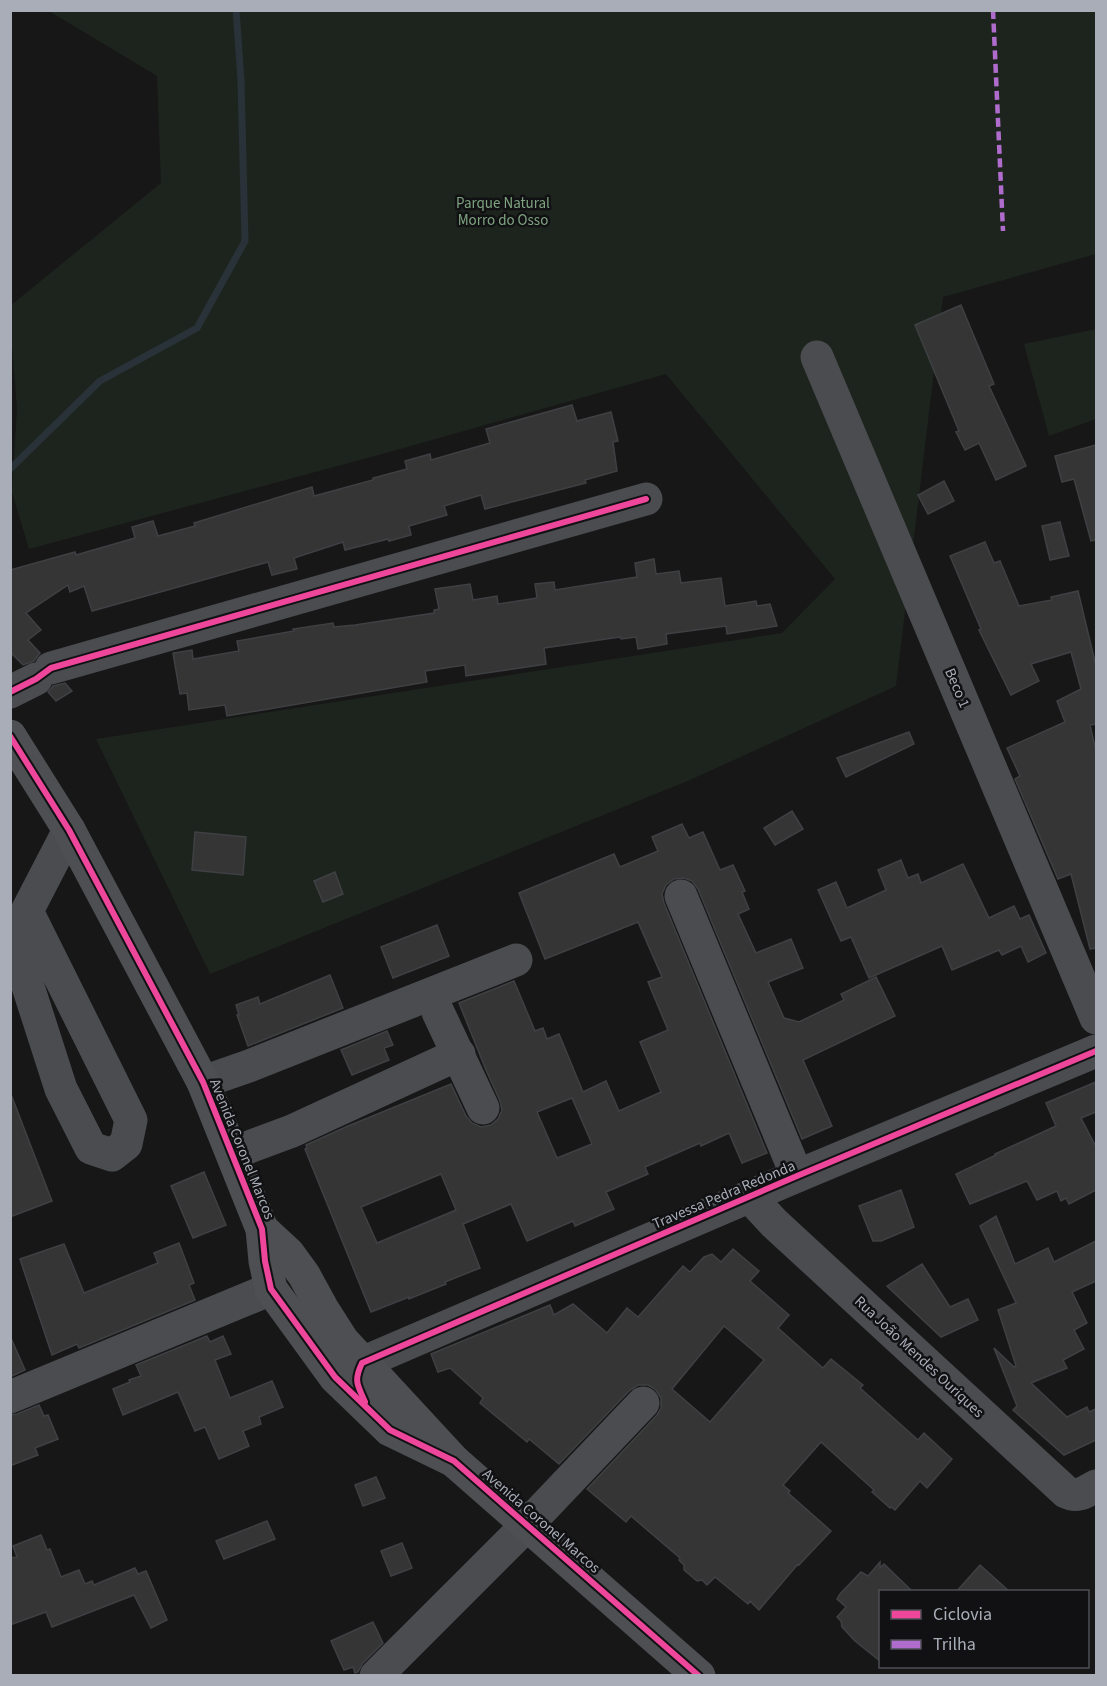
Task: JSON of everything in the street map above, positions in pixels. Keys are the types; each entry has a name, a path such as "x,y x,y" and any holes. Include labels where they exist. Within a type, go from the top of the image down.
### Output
{"main road":[{"name":"Avenida Coronel Marcos","path":"10,736 69,830 203,1082 262,1228 265,1261 271,1289 335,1377 390,1430 454,1461"},
{"name":"Avenida Coronel Marcos","path":"262,1228 288,1252 343,1341 454,1461 689,1673"}],"street":[{"name":"Beco 1","path":"817,357 1096,1018"},
{"path":"32,680 646,499"},
{"path":"27,910 131,1120 126,1144 112,1155 91,1148 61,1089 16,949 27,910 69,830"},
{"path":"681,896 796,1176"},
{"path":"203,1082 516,960"},
{"path":"438,1012 483,1108"},
{"name":"Travessa Pedra Redonda","path":"362,1363 796,1176 1096,1051"},
{"path":"233,1154 292,1131 459,1054"},
{"name":"Rua João Mendes Ouriques","path":"750,1197 774,1223 1065,1492 1073,1496 1096,1486"},
{"path":"10,1397 271,1289"},
{"path":"362,1363 357,1380 358,1389 368,1408"},
{"path":"376,1676 527,1525 643,1403"}],"green space":[{"name":"Parque Natural Morro do Osso","path":"49,11 1096,11 1096,254 943,297 896,686 690,780 210,974 96,739 782,633 835,579 666,374 386,453 29,549 12,492 17,408 10,306 161,183 157,76"},
{"path":"1096,329 1096,419 1049,436 1024,344"}],"building":[{"path":"961,305 994,384 989,386 1026,466 996,480 979,443 965,450 915,325"},
{"path":"572,405 577,421 611,412 618,441 613,442 617,471 585,480 586,483 485,509 481,495 444,506 447,515 409,526 411,535 345,550 343,542 294,558 297,569 272,575 268,562 92,611 84,586 70,592 68,585 26,613 41,630 28,640 40,653 34,661 23,665 10,652 10,570 75,552 76,555 135,538 132,527 153,521 158,536 312,487 314,496 373,480 373,478 407,469 405,461 430,454 431,460 490,443 486,429"},
{"path":"1096,445 1096,540 1091,541 1074,479 1062,482 1055,456"},
{"path":"944,481 954,501 928,514 918,495"},
{"path":"1060,522 1069,556 1050,560 1042,526"},
{"path":"985,542 994,563 1000,561 1019,606 1052,600 1051,597 1078,591 1096,666 1096,724 1090,725 1096,751 1096,948 1090,949 1071,874 1058,879 1015,779 1020,776 1007,748 1065,722 1057,701 1081,689 1071,652 1031,664 1039,681 1011,695 979,630 981,629 950,556"},
{"path":"654,559 656,574 679,571 681,583 721,578 725,606 756,601 757,606 770,604 777,626 727,634 726,626 666,634 667,644 638,649 636,637 621,639 620,637 544,648 546,664 466,676 465,665 425,671 427,682 227,716 225,705 189,710 187,693 180,694 173,653 192,650 193,659 239,651 237,641 294,631 293,629 333,623 334,627 355,625 434,613 434,610 439,609 435,589 470,584 473,600 497,596 498,604 537,598 535,584 554,582 555,590 637,577 635,563"},
{"path":"65,683 72,691 56,701 48,692 53,686"},
{"path":"909,732 914,744 846,777 837,758"},
{"path":"792,811 803,829 775,845 764,828"},
{"path":"682,824 689,838 703,832 720,870 733,865 745,891 742,892 749,909 738,914 756,953 791,939 803,968 768,982 784,1018 799,1022 844,1000 841,994 876,977 895,1016 803,1060 832,1126 802,1139 698,889 692,881 684,878 674,879 666,885 662,894 664,903 767,1153 742,1163 729,1133 701,1146 700,1143 645,1167 648,1174 606,1192 614,1209 575,1226 573,1221 527,1241 511,1204 463,1224 480,1268 409,1299 409,1297 371,1312 305,1149 306,1145 451,1084 466,1116 472,1123 481,1127 491,1125 498,1119 502,1110 500,1101 459,1003 514,981 535,1031 543,1028 547,1039 559,1034 583,1092 606,1081 619,1111 661,1092 640,1042 668,1030 648,982 662,977 638,922 545,959 519,893 614,854 620,867 658,851 652,837","holes":["572,1098 592,1144 557,1158 537,1112","441,1174 456,1210 377,1243 361,1207"]},
{"path":"195,832 246,837 243,875 192,870"},
{"path":"901,860 908,878 918,874 921,883 963,864 989,918 1014,906 1020,919 1029,915 1046,953 1028,962 1021,946 1002,955 999,950 952,970 942,946 869,978 851,937 841,941 818,890 836,882 847,908 886,890 878,870"},
{"path":"335,872 343,894 323,902 314,881"},
{"path":"437,925 449,956 393,978 381,947"},
{"path":"330,975 343,1008 248,1046 237,1015 239,1015 236,1005 258,997 260,1004"},
{"path":"387,1031 393,1045 384,1048 389,1060 352,1075 341,1050"},
{"path":"1096,1082 1096,1112 1081,1118 1096,1147 1096,1190 1069,1204 1066,1198 1061,1201 1057,1191 1037,1200 1027,1181 970,1204 956,1174 1056,1126 1046,1103"},
{"path":"12,1097 52,1201 10,1217 10,1098"},
{"path":"204,1172 226,1225 193,1238 171,1186"},
{"path":"901,1190 914,1227 881,1241 873,1241 859,1206"},
{"path":"996,1216 1015,1264 1048,1248 1054,1262 1096,1241 1096,1281 1072,1292 1087,1323 1074,1330 1084,1349 1063,1360 1067,1368 1031,1383 1067,1417 1087,1407 1089,1412 1096,1409 1096,1440 1064,1455 1013,1410 1017,1406 994,1348 1014,1367 1016,1366 998,1310 1016,1303 980,1226"},
{"path":"179,1243 194,1283 189,1285 195,1300 79,1348 77,1344 52,1355 20,1259 64,1244 84,1293 158,1263 154,1253"},
{"path":"733,1249 759,1271 750,1281 789,1315 778,1328 823,1368 831,1359 863,1385 860,1388 918,1440 924,1433 952,1459 927,1488 920,1481 895,1510 872,1492 874,1490 821,1442 783,1485 790,1491 788,1493 831,1531 798,1564 759,1610 750,1601 748,1604 715,1577 707,1585 702,1580 697,1581 684,1570 680,1558 631,1516 626,1522 587,1489 657,1415 661,1408 661,1398 655,1389 648,1385 638,1385 630,1390 559,1464 529,1439 527,1442 480,1403 483,1398 450,1368 438,1372 431,1354 550,1305 554,1315 573,1304 607,1333 627,1308 638,1317 683,1266 690,1272 704,1257 712,1254 721,1262","holes":["724,1326 764,1360 710,1422 672,1389"]},
{"path":"922,1264 950,1307 968,1299 978,1320 941,1337 887,1286"},
{"path":"10,1336 25,1370 10,1377"},
{"path":"207,1336 210,1342 223,1336 231,1354 215,1360 230,1398 272,1381 283,1407 259,1417 261,1424 243,1431 249,1446 219,1459 205,1427 195,1431 178,1392 123,1415 113,1389 141,1376 136,1365"},
{"path":"39,1405 44,1416 48,1415 58,1439 35,1448 38,1455 10,1466 10,1415"},
{"path":"376,1477 385,1498 363,1506 355,1485"},
{"path":"267,1521 275,1539 224,1559 216,1541"},
{"path":"41,1535 47,1550 50,1549 61,1577 79,1570 85,1584 92,1581 94,1585 135,1568 138,1574 146,1571 167,1620 151,1628 134,1595 52,1627 46,1612 10,1625 10,1558 17,1557 13,1546"},
{"path":"402,1543 412,1568 391,1576 381,1551"},
{"path":"880,1562 880,1568 884,1564 911,1590 879,1590 879,1660 855,1641 842,1627 837,1617 846,1607 837,1599 840,1594 861,1572 868,1576"},
{"path":"980,1565 1008,1590 958,1590"},
{"path":"373,1622 383,1643 363,1663 358,1672 355,1673 353,1667 344,1670 331,1641"}],"waterway":[{"path":"10,469 100,381 197,328 245,241 241,80 236,10"}],"marked path":[{"path":"993,10 1003,231"}],"cycle path":[{"path":"10,692 36,679 51,668 646,499"},
{"path":"10,736 69,830 203,1082 262,1229 271,1289 335,1377 390,1430 454,1461 699,1676"},
{"path":"365,1402 357,1379 362,1363 797,1176 1096,1051"}]}
